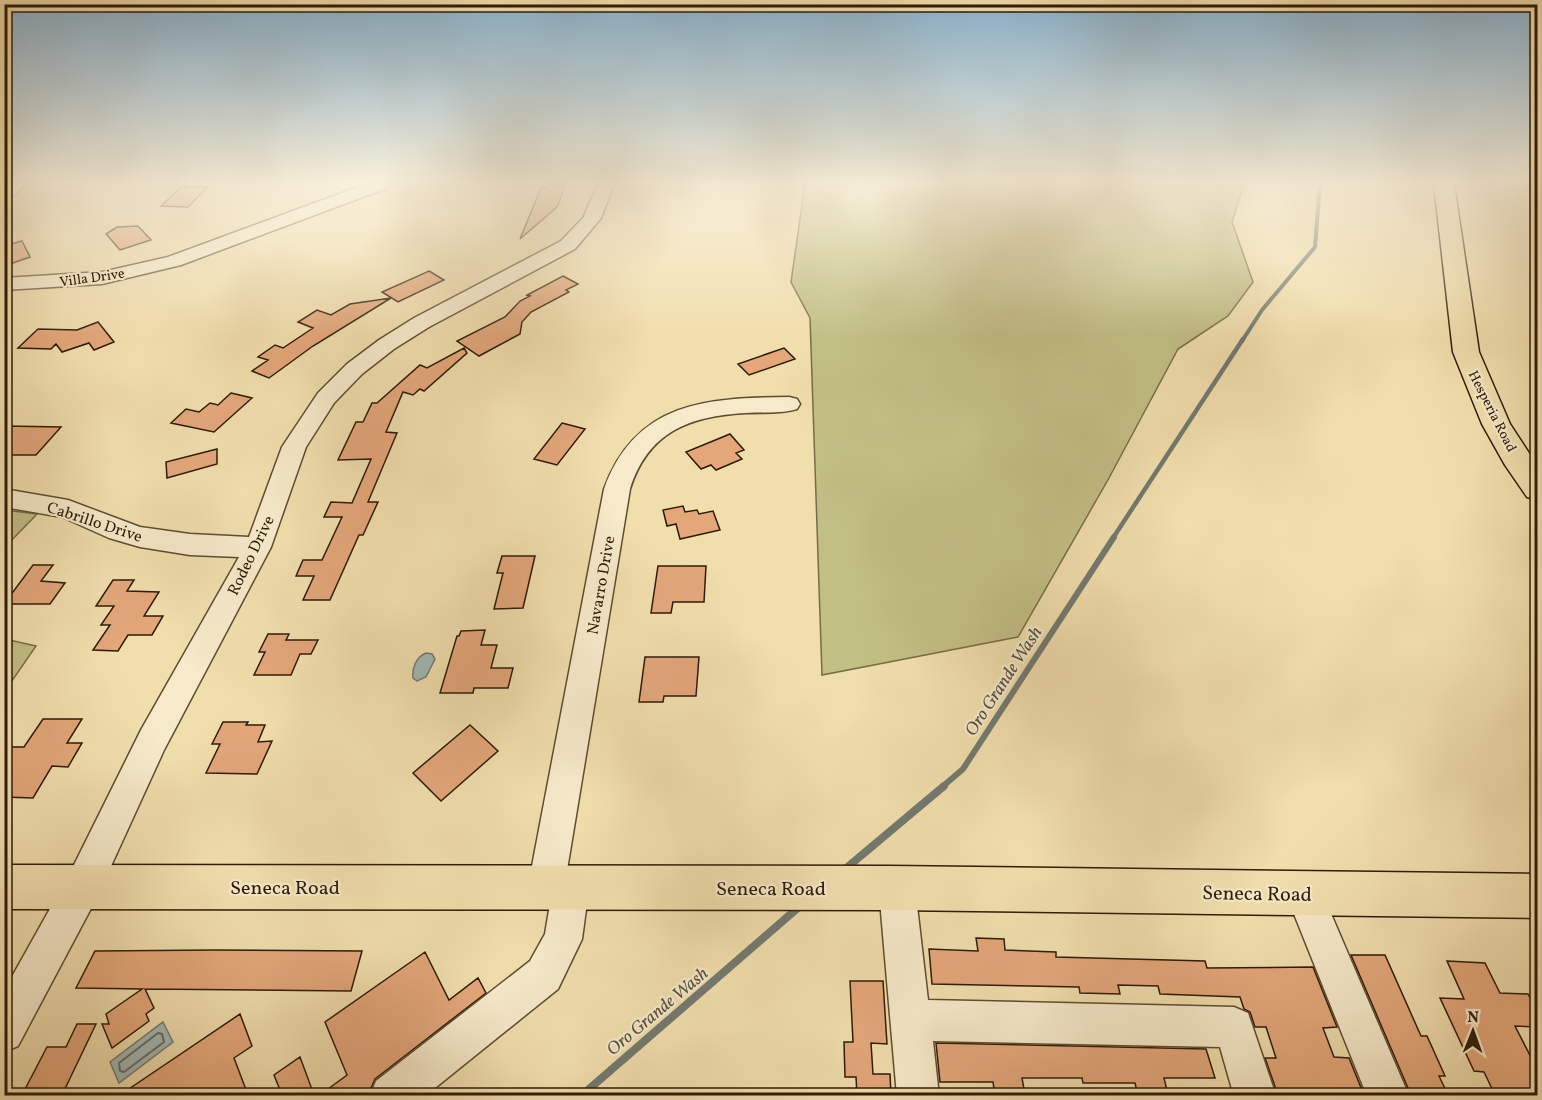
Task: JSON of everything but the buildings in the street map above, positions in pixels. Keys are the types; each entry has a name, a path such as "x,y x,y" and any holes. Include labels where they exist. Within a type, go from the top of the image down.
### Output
{"main road":[{"name":"Hesperia Road","path":"1451,235 1466,352 1474,379 1489,411 1524,472 1538,489"},
{"name":"Seneca Road","path":"4,886 806,888 1537,897"}],"street":[{"name":"Villa Drive","path":"4,284 102,278 174,261 243,235"},
{"name":"Rodeo Drive","path":"4,1032 83,886 152,740 258,547 268,526 289,457 301,433 331,392 374,352 410,328 568,245 579,235"},
{"name":"Navarro Drive","path":"391,1095 544,975 562,939 559,887 617,489 626,464 640,443 676,418 733,405 789,404"},
{"name":"Cabrillo Drive","path":"4,498 53,505 78,512 122,532 155,540 195,545 258,547"},
{"path":"893,889 918,1095"},
{"path":"1304,894 1388,1095"},
{"path":"910,1020 1234,1027 1254,1095"}],"shaded area":[{"path":"798,235 1237,235 1253,282 1228,316 1178,349 1109,478 1018,637 822,675 810,318 791,282"},
{"path":"4,510 37,514 5,547"},
{"path":"4,639 36,646 5,691"}],"water":[{"path":"426,653 432,654 435,659 426,677 417,681 413,678 413,670 417,660"},
{"path":"163,1022 173,1042 119,1083 110,1062"}],"waterway":[{"name":"Oro Grande Wash","path":"1242,341 1262,310 1315,247 1316,235"},
{"name":"Oro Grande Wash","path":"1113,538 1243,339"},
{"name":"Oro Grande Wash","path":"942,787 963,769 1114,537"},
{"name":"Oro Grande Wash","path":"844,870 944,786"},
{"name":"Oro Grande Wash","path":"581,1096 800,906"}]}
